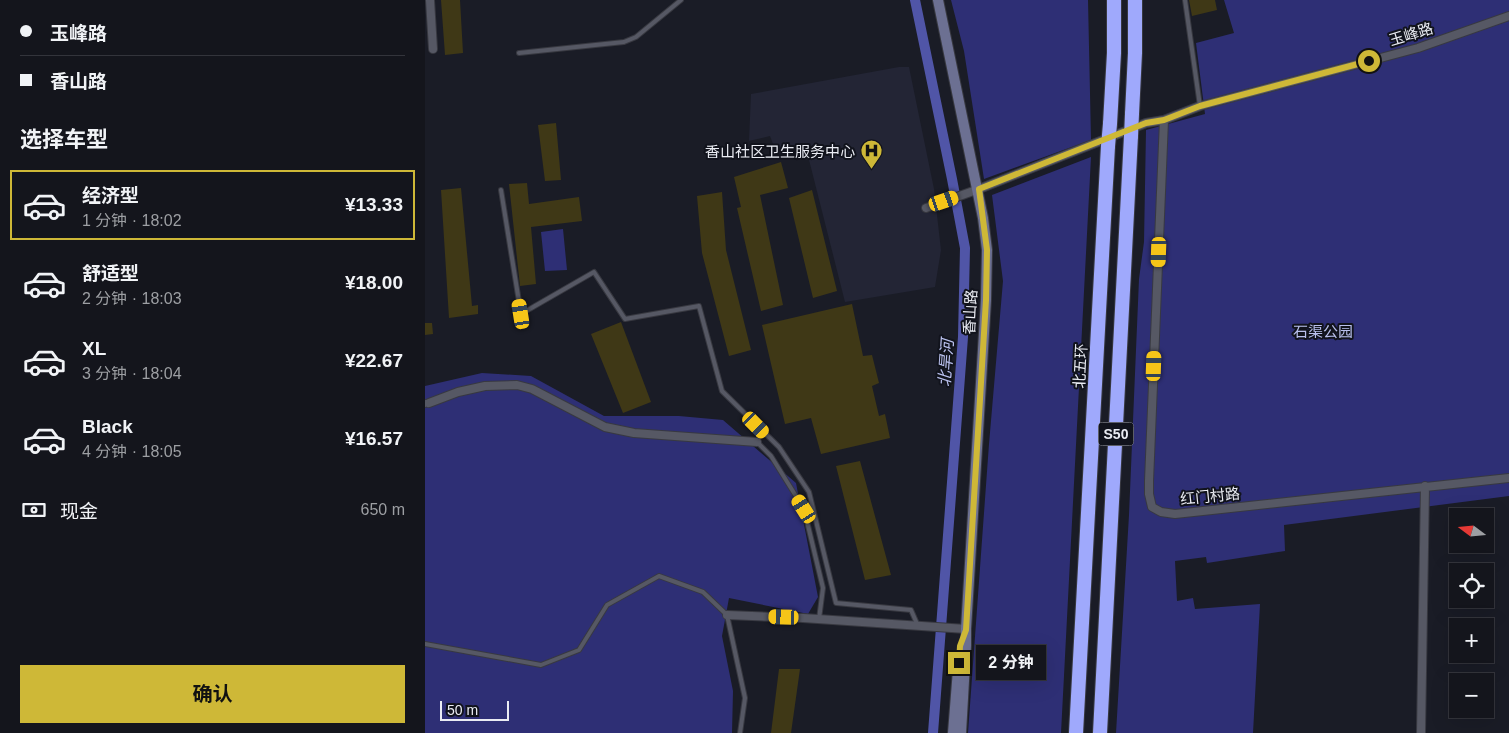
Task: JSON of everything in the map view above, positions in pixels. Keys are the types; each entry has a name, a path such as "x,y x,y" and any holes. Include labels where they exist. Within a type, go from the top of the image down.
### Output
{"highway":[{"name":"北五环","path":"1076,733 1114,54 1114,0"},
{"name":"S50","path":"1100,733 1135,53 1135,0"}],"street":[{"path":"430,0 429,38 433,49"},
{"name":"香山路","path":"938,0 979,189 987,250 986,300 961,733"},
{"name":"玉峰路","path":"926,208 1146,123 1164,120 1200,106 1418,48 1509,16"},
{"name":"红门村路","path":"1164,120 1149,480 1149,494 1152,507 1161,512 1175,514 1509,478"},
{"path":"426,403 458,392 485,386 517,386 532,389 605,427 634,434 757,442"},
{"path":"1421,733 1425,486"},
{"path":"727,615 819,619 966,630"},
{"name":"香山路","path":"953,733 960,646 966,630"}],"lane":[{"path":"519,53 624,42 636,37 681,0"},
{"path":"1185,0 1200,106"},
{"path":"501,190 521,314 594,272 625,319 699,306 722,391 779,448 809,492 836,603 911,610 918,626"},
{"path":"757,442 771,456 804,509 823,588 819,619"},
{"path":"425,644 541,665 579,650 607,604 659,576 703,592 727,615 745,698 740,733"}],"shaded area":[{"name":"香山社区卫生服务中心","path":"899,67 909,67 934,189 941,250 935,287 845,302 805,144 776,152 770,136 749,141 751,94"}],"green space":[{"path":"951,0 1088,0 1091,140 984,179 964,51"},
{"name":"石渠公园","path":"1224,0 1509,0 1509,496 1284,525 1285,551 1207,563 1206,557 1175,561 1177,601 1193,598 1195,609 1260,604 1253,733 1116,733 1129,515 1139,279 1144,242 1146,130 1205,114 1196,43 1234,33"},
{"path":"1091,157 1061,733 968,733 1003,281 992,195"},
{"path":"563,229 567,270 545,271 541,232"},
{"path":"482,373 531,376 604,416 679,416 723,420 796,483 818,597 808,614 729,598 722,636 733,691 732,733 425,733 425,386"}],"building":[{"path":"441,0 460,0 463,53 445,55"},
{"path":"1189,0 1215,0 1217,10 1192,16"},
{"path":"556,123 561,180 545,181 538,125"},
{"path":"781,162 788,188 760,195 783,305 761,311 737,208 741,207 734,177"},
{"path":"527,183 529,204 579,197 582,221 531,227 536,284 520,286 509,184"},
{"path":"461,188 472,306 478,305 478,314 449,318 441,190"},
{"path":"812,190 837,291 813,298 789,198"},
{"path":"722,192 726,250 751,350 729,356 702,253 697,196"},
{"path":"852,304 863,356 872,355 879,383 872,386 879,416 885,414 890,438 821,454 811,418 785,424 762,325"},
{"path":"621,322 651,402 623,413 591,334"},
{"path":"425,323 432,323 433,334 425,335"},
{"path":"860,461 891,575 865,580 836,466"},
{"path":"779,669 800,669 791,733 771,733"}],"waterway":[{"name":"北旱河","path":"915,0 965,248 963,337 933,733"}],"place":[{"name":"香山社区卫生服务中心","path":"871,170"}],"route":[{"path":"959,663 960,646 966,630 986,300 987,250 979,189 1146,123 1164,120 1200,106 1369,61"}]}
